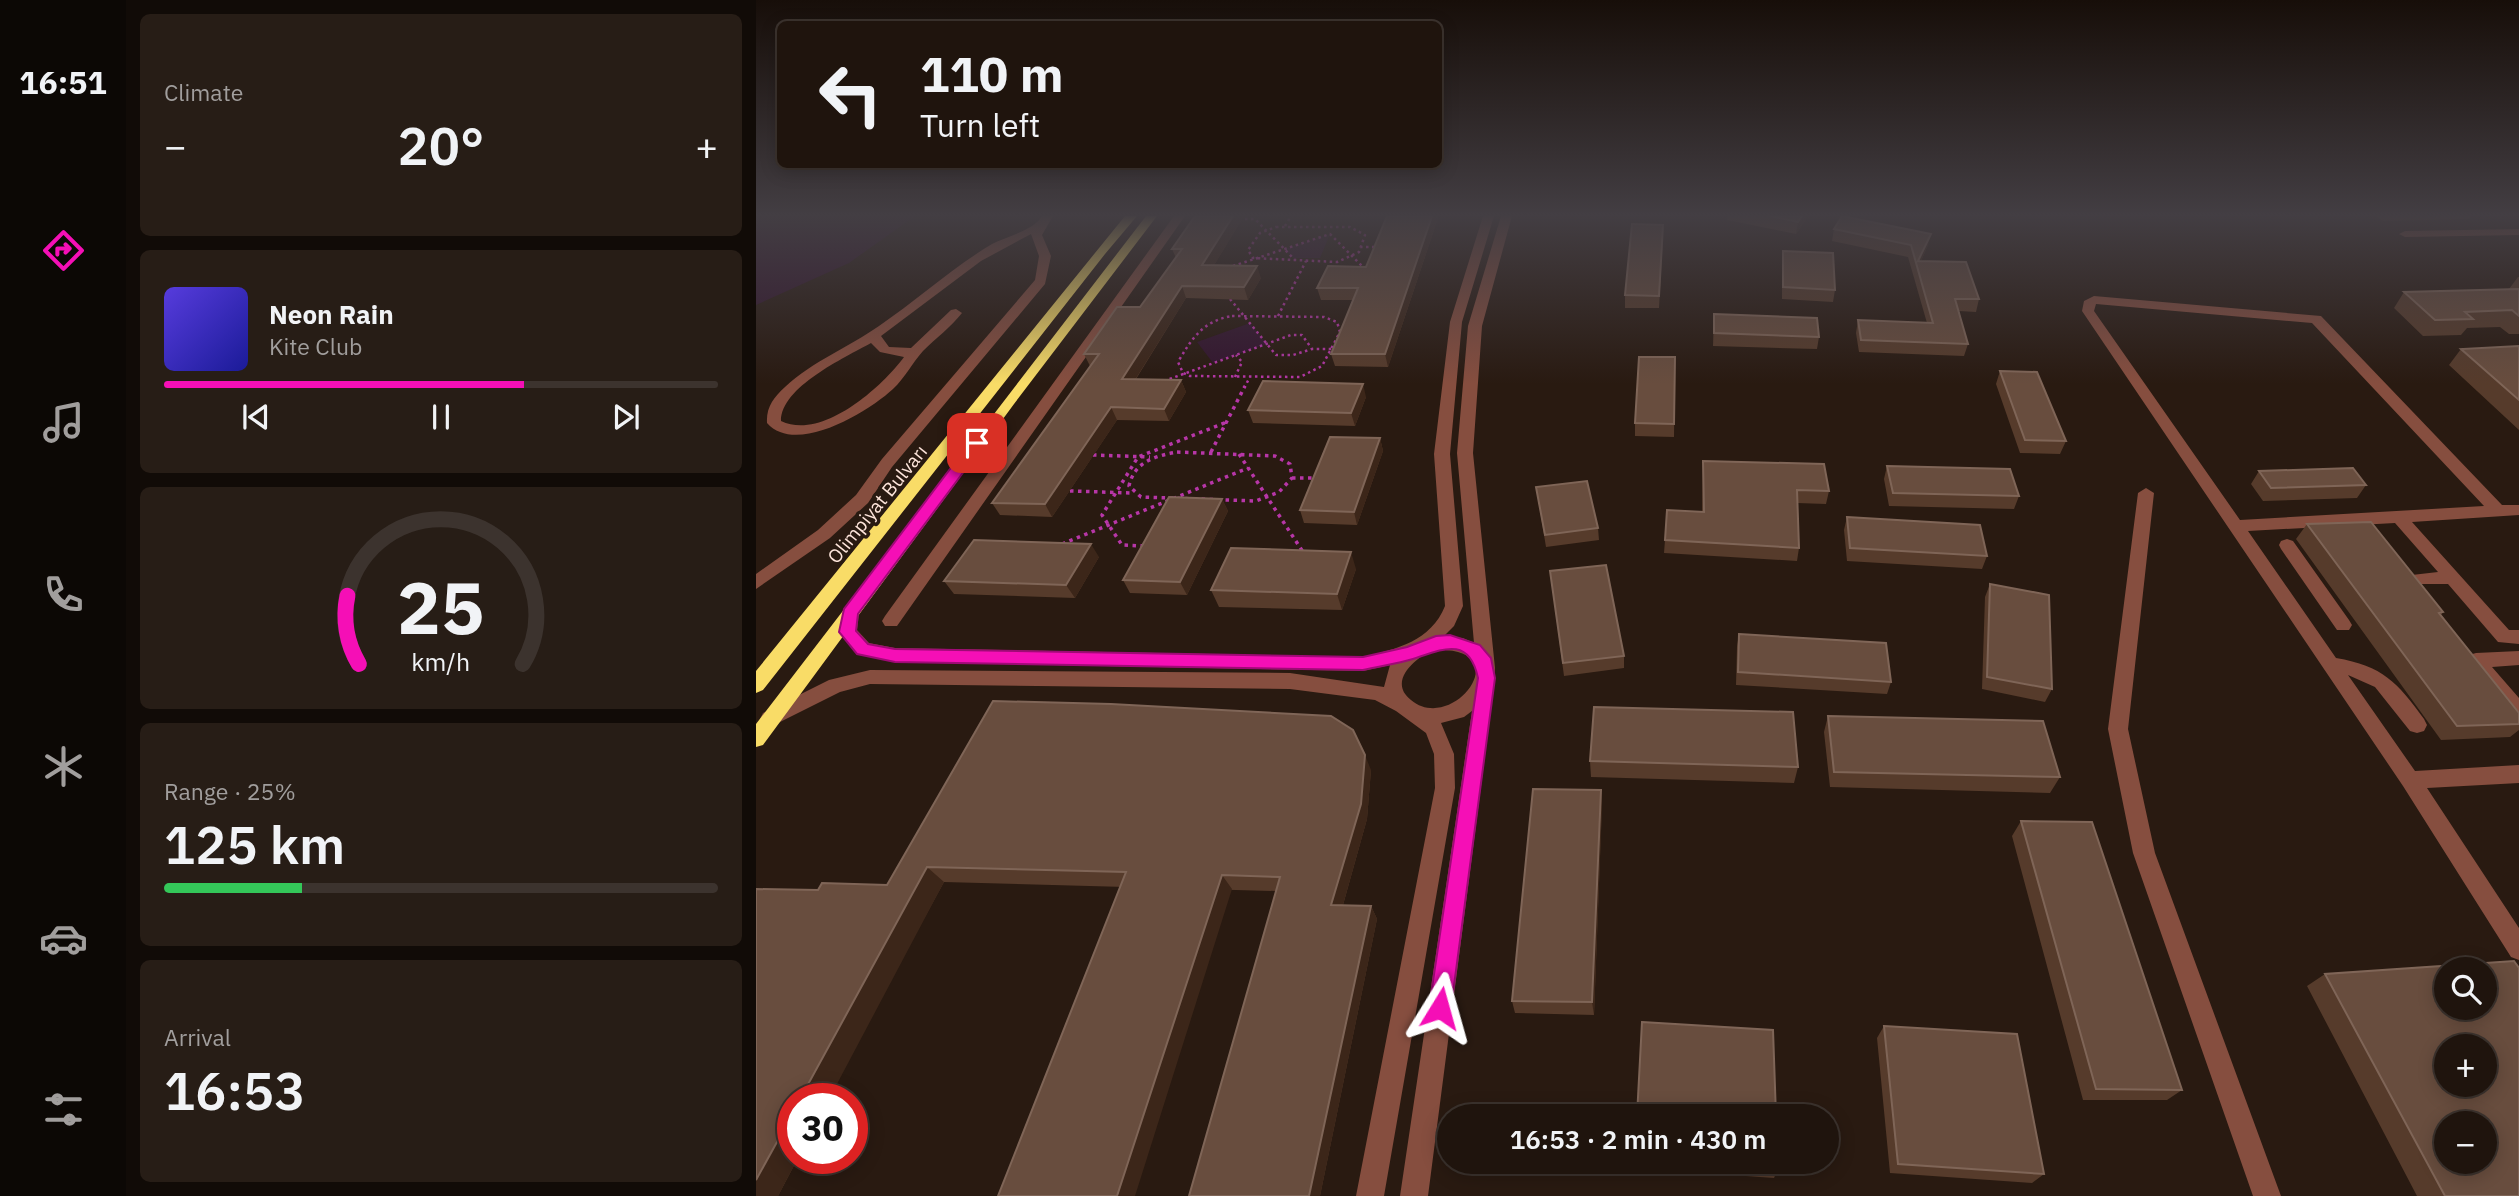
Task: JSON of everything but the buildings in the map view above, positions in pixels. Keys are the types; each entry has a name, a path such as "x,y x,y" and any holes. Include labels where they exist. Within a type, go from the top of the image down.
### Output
{"main road":[{"name":"Olimpiyat Bulvarı","path":"756,685 945,451 1085,272"},
{"path":"756,739 1110,272"}],"street":[{"path":"956,313 915,352 889,386 862,407 818,427 790,430 774,423 773,413 782,398 809,374 874,335 961,272"},
{"path":"756,583 824,534 862,499 887,463 1041,281 1042,272"},
{"path":"891,621 1140,272"},
{"path":"1370,1196 1445,788 1444,754 1434,729 1406,708 1395,695 1392,684 1394,673 1448,621 1454,606 1442,454 1456,322 1472,272"},
{"path":"1414,1196 1485,677 1465,453 1475,326 1491,272"},
{"path":"2497,510 2316,318 2094,300 2088,304 2088,311 2410,780 2519,949"},
{"path":"874,335 882,350 915,352"},
{"path":"2146,493 2118,729 2144,853 2267,1196"},
{"path":"2235,526 2519,510"},
{"path":"2399,517 2453,578 2512,637 2519,657 2476,660 2519,712"},
{"path":"2287,545 2343,625"},
{"path":"2267,572 2305,571"},
{"path":"2423,598 2405,575 2453,578"},
{"path":"2288,603 2326,601"},
{"path":"770,719 836,685 870,677 1290,681 1378,693 1424,715 1454,712 1478,697 1485,677 1474,650 1463,644 1450,642 1363,664 895,655 863,649 848,632 850,613"},
{"path":"2330,664 2372,673 2387,684 2417,724"},
{"path":"2410,780 2519,774"}],"path":[{"path":"1278,316 1300,272"},
{"path":"1365,279 1368,272"},
{"path":"1230,299 1276,355 1293,355 1312,349 1342,349"},
{"path":"1244,316 1332,319 1340,327 1325,365 1310,374 1300,377 1184,374 1178,362 1197,330 1212,320 1244,316"},
{"path":"1160,382 1291,335 1302,335 1312,349"},
{"path":"1235,377 1242,362 1236,355"},
{"path":"1210,453 1250,377"},
{"path":"1155,546 1122,545 1102,514 1114,492 1138,457 1227,422"},
{"path":"1070,491 1133,493 1141,497 1256,501 1268,498 1287,485 1293,470 1284,459 1275,456 1177,452 1152,457 1093,455"},
{"path":"1239,454 1304,551 1300,559"},
{"path":"1133,493 1129,478 1142,463 1152,457"},
{"path":"1053,548 1248,468"},
{"path":"1292,478 1322,478"}],"shaded area":[{"path":"756,272 829,272 756,305"},
{"path":"1250,323 1267,344 1213,363 1197,342"}],"route":[{"path":"977,443 850,613 848,632 863,649 895,655 1363,664 1410,653 1436,642 1450,642 1463,644 1482,658 1487,678 1440,1008"}]}
